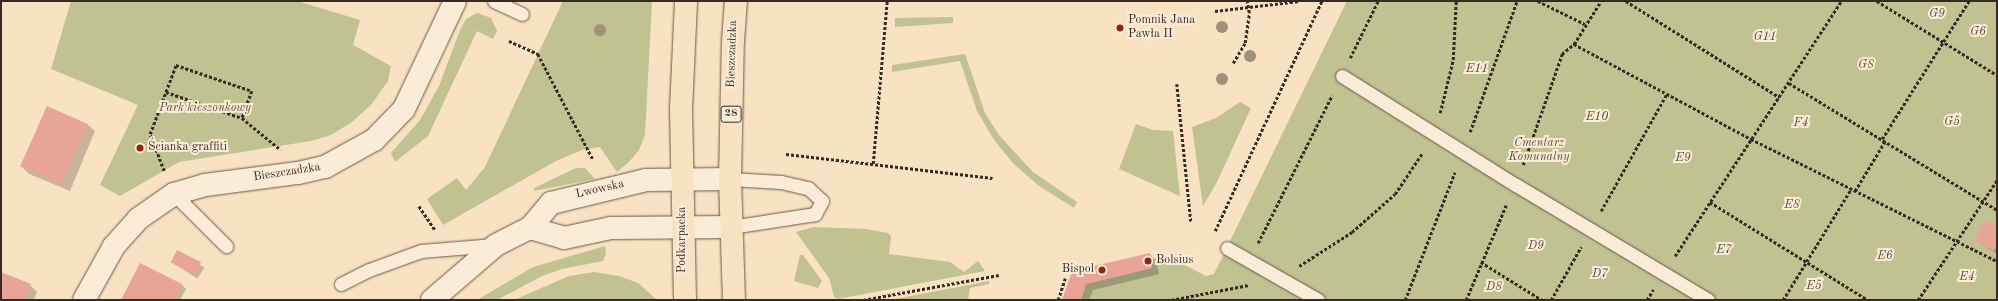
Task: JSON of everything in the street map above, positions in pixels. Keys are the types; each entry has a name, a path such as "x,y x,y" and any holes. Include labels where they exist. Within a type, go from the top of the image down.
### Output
{"main road":[{"name":"Bieszczadzka","path":"84,300 114,246 138,219 174,194 205,185 298,173 325,167 374,140 404,109 455,1"},
{"path":"683,180 681,109 686,1"},
{"name":"Bieszczadzka","path":"731,227 730,179 736,1"},
{"name":"Lwowska","path":"432,300 496,245 530,228 551,202 646,180 730,179"},
{"name":"Podkarpacka","path":"683,180 685,300"},
{"path":"530,228 564,238 611,228 731,227"},
{"name":"28","path":"731,227 734,300"}],"lane":[{"path":"494,1 522,14"},
{"path":"1342,76 1516,185 1708,300"},
{"path":"730,179 781,182 808,188 822,201 815,214 731,227"},
{"path":"174,194 226,246"},
{"path":"341,284 369,270 421,251 496,245"},
{"path":"1227,248 1318,300"}],"path":[{"path":"873,164 887,1"},
{"path":"1233,63 1245,43 1248,7 1247,1"},
{"path":"1215,11 1299,1"},
{"path":"1214,232 1322,1"},
{"path":"1250,260 1378,1"},
{"path":"1171,300 1281,278 1352,232 1395,194 1435,134 1453,60 1456,1"},
{"path":"1538,1 1585,24"},
{"path":"1466,300 1481,262 1516,185 1562,54 1574,44 1585,24 1601,1"},
{"path":"1626,1 1779,97"},
{"path":"1647,300 1789,83 1840,1"},
{"path":"1877,1 1997,75"},
{"path":"1855,191 1884,140 1969,1"},
{"path":"509,42 538,54 593,158"},
{"path":"1574,44 1666,95 1751,139 1997,261"},
{"path":"165,174 150,134 176,65 252,91 242,118"},
{"path":"1789,83 1884,140 1983,203 1997,210"},
{"path":"1176,84 1191,221"},
{"path":"166,92 242,118 283,151"},
{"path":"1551,300 1666,95"},
{"path":"786,154 993,178"},
{"path":"1918,300 1997,180"},
{"path":"1783,300 1851,189"},
{"path":"1710,202 1868,300"},
{"path":"419,206 437,232"},
{"path":"1481,262 1542,300"},
{"path":"863,300 999,275"},
{"path":"1058,300 1065,278"}],"green space":[{"name":"Park kieszonkowy","path":"71,1 297,1 360,20 353,45 391,66 388,81 371,105 352,122 331,135 311,141 179,162 120,196 100,185 138,105 51,69"},
{"path":"563,1 652,1 645,135 639,150 629,162 617,172 600,147 582,150 556,161 443,225 427,199 457,178 466,190 485,167"},
{"name":"Cmentarz Komunalny","path":"1347,1 1997,1 1997,300 1081,300 1086,284 1152,268 1151,259 1167,256 1206,276 1214,274"},
{"path":"477,13 491,18 497,31 493,39 477,31 428,136 395,162 391,153 420,120 439,86 460,30 466,19"},
{"path":"953,17 953,23 895,27 895,18"},
{"path":"965,54 985,113 999,135 1033,172 1077,202 1074,208 1039,186 1013,163 994,140 977,111 960,61 892,72 892,65"},
{"path":"1240,102 1251,108 1217,182 1203,206 1192,127 1216,118"},
{"path":"1136,124 1153,130 1173,131 1180,196 1119,169"},
{"path":"576,168 585,168 595,179 534,191 534,188"},
{"path":"814,227 866,229 888,233 891,236 889,254 950,262 964,272 978,261 985,271 838,299 834,297 829,278 796,232"},
{"path":"605,246 606,254 603,261 562,269 542,276 497,300 477,300 533,267"},
{"path":"800,255 803,255 822,281 818,288 794,281"},
{"path":"594,272 619,276 638,283 657,300 514,300 569,276"},
{"path":"989,281 989,284 970,288 968,300 890,300"}],"building":[{"path":"47,106 88,124 61,185 20,166"},
{"path":"1984,220 1997,227 1997,246 1994,251 1975,241"},
{"path":"177,250 201,262 195,275 171,262"},
{"path":"1150,253 1152,268 1086,284 1081,300 1062,300 1072,271"},
{"path":"140,263 182,284 174,300 121,300"},
{"path":"1,272 31,284 24,300 1,300"}],"place":[{"name":"Pomnik Jana Pawła II","path":"1120,28"},
{"name":"Ścianka graffiti","path":"140,148"},
{"name":"Bolsius","path":"1148,261"},
{"name":"Bispol","path":"1102,270"}],"park label":[{"name":"G9","path":"1937,15"},
{"name":"G6","path":"1978,33"},
{"name":"G11","path":"1765,38"},
{"name":"G8","path":"1866,66"},
{"name":"E11","path":"1477,70"},
{"name":"E10","path":"1597,118"},
{"name":"G5","path":"1952,123"},
{"name":"F4","path":"1801,124"},
{"name":"E9","path":"1683,159"},
{"name":"E8","path":"1792,206"},
{"name":"D9","path":"1536,247"},
{"name":"E7","path":"1724,251"},
{"name":"E6","path":"1885,257"},
{"name":"D7","path":"1600,275"},
{"name":"E4","path":"1967,278"},
{"name":"E5","path":"1814,287"},
{"name":"D8","path":"1494,288"}]}
